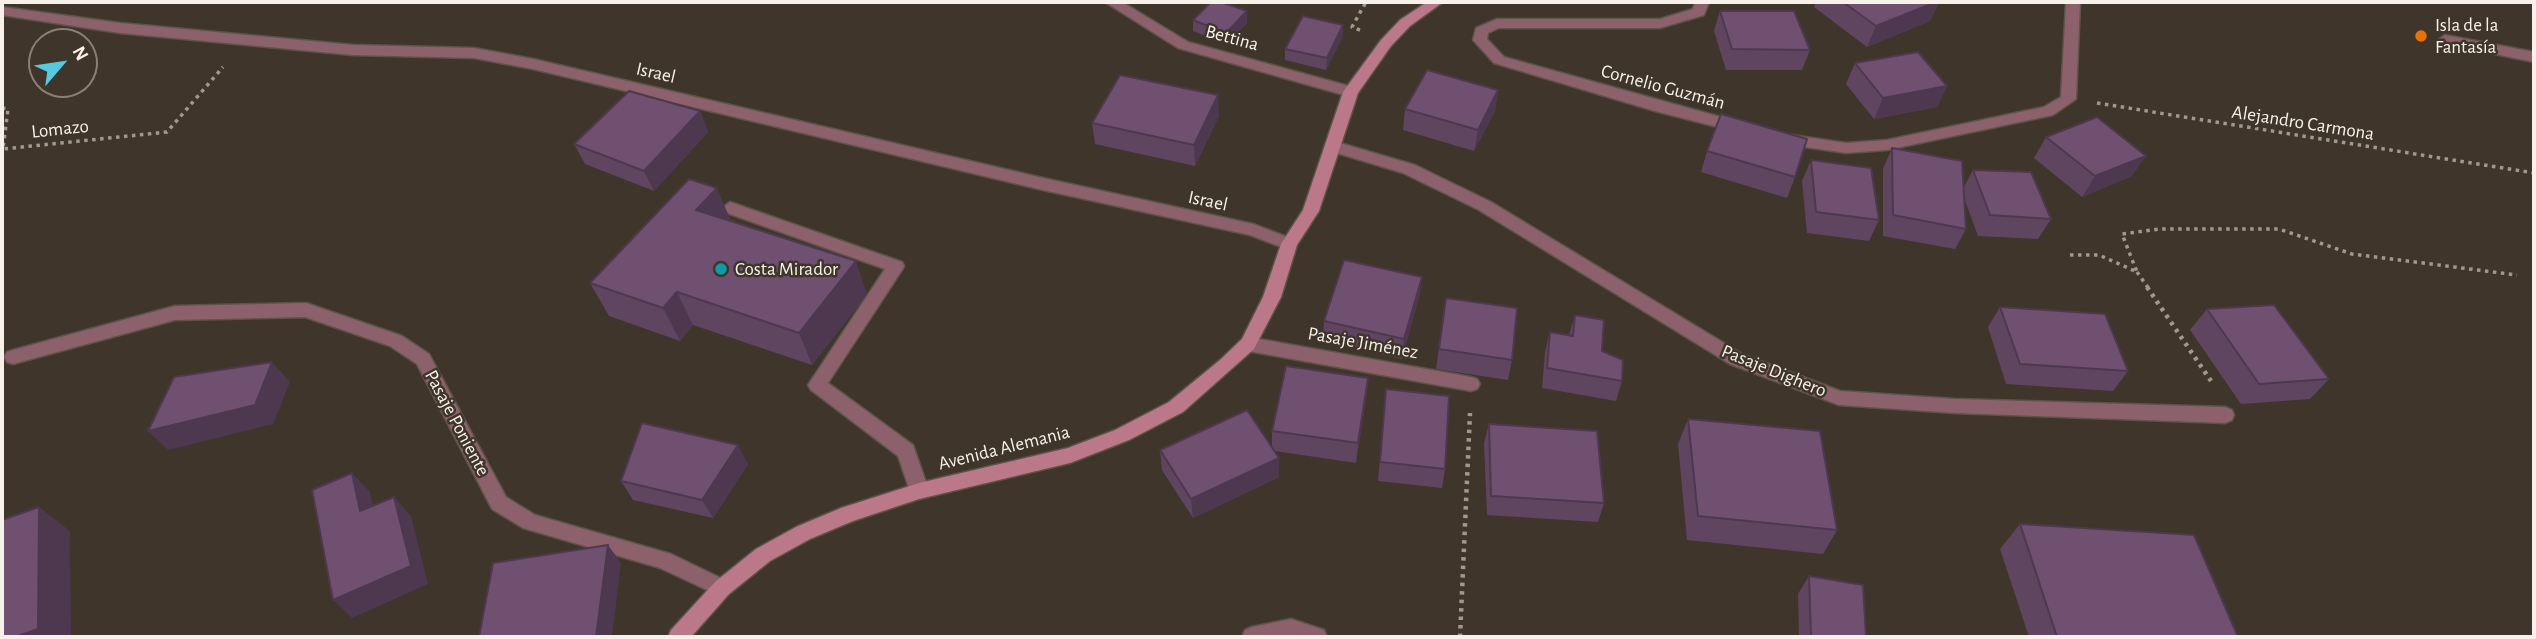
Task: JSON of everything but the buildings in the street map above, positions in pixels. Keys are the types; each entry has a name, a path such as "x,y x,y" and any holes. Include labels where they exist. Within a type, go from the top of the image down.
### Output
{"main road":[{"name":"Avenida Alemania","path":"678,637 722,588 763,555 803,533 848,514 919,491 1070,455 1122,435 1177,407 1248,344 1272,297 1289,244 1311,211 1351,92 1386,43 1405,23 1436,2"}],"street":[{"name":"Bettina","path":"1112,2 1183,45 1351,92"},
{"name":"Cornelio Guzmán","path":"1702,2 1699,12 1670,21 1497,24 1481,31 1480,40 1499,60 1655,106 1801,144 1846,148 1887,145 2049,111 2068,99"},
{"path":"2068,99 2073,2"},
{"name":"Israel","path":"2,11 120,29 354,50 474,53 533,64 1044,184 1253,230 1289,244"},
{"path":"2445,40 2534,57"},
{"name":"Pasaje Dighero","path":"1333,146 1409,169 1485,206 1736,359 1839,398 2225,415"},
{"path":"730,208 896,266 817,385 906,451 919,491"},
{"name":"Pasaje Poniente","path":"13,357 175,313 306,310 396,341 423,359 499,503 530,523 663,559 722,588"},
{"name":"Pasaje Jiménez","path":"1248,344 1471,384"},
{"path":"1252,637 1292,628 1317,637"}],"path":[{"name":"Lomazo","path":"2,108 8,109 3,149 167,132 246,40"},
{"name":"Alejandro Carmona","path":"2068,99 2534,173"},
{"path":"2225,415 2225,401 2137,272 2122,234 2160,229 2279,229 2352,254 2517,275"},
{"path":"2070,255 2099,255 2137,272"},
{"path":"1461,637 1471,384"}],"place":[{"name":"Isla de la Fantasía","path":"2421,36"},
{"name":"Costa Mirador","path":"721,269"}]}
